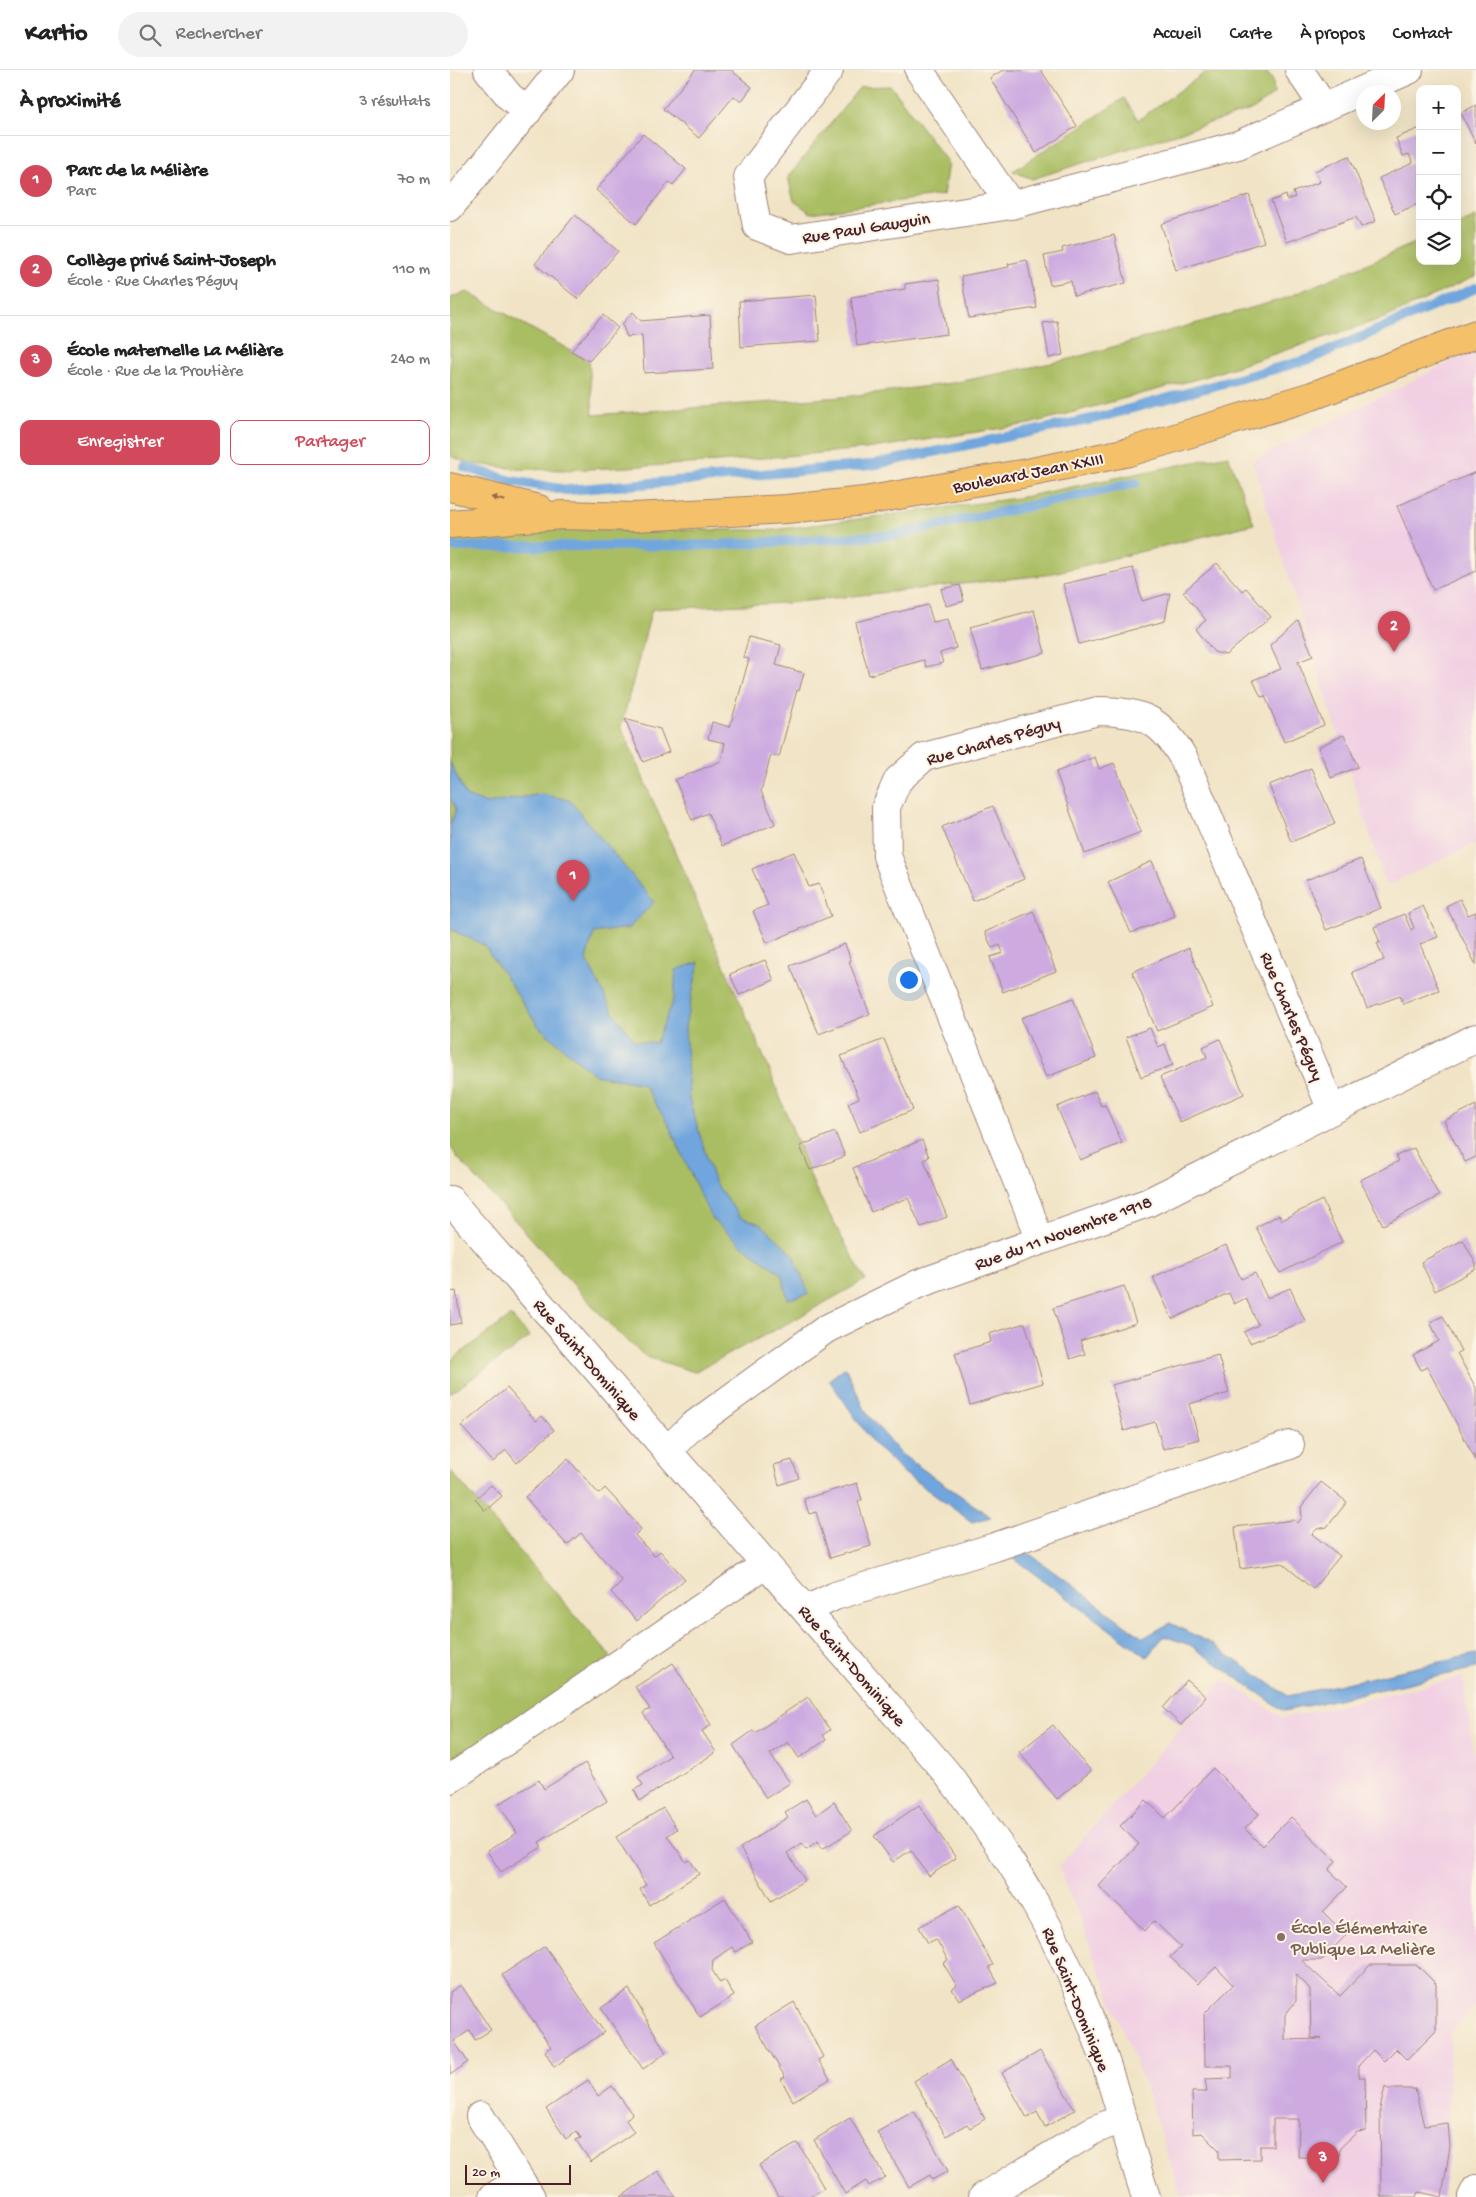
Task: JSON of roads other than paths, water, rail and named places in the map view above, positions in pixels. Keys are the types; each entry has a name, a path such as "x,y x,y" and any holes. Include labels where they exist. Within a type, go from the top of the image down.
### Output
{"main road":[{"name":"Boulevard Jean XXIII","path":"562,515 643,516 787,510 864,501 1027,473 1129,452 1312,396 1476,334"},
{"path":"450,486 562,515"},
{"path":"450,524 562,515"}],"street":[{"path":"488,70 510,96 528,111"},
{"path":"450,207 560,70"},
{"name":"Rue Paul Gauguin","path":"829,70 748,177 757,226 791,239 1010,205 1238,145 1409,70"},
{"path":"919,70 1010,205"},
{"path":"1299,70 1324,107"},
{"name":"Rue Charles Péguy","path":"1039,1241 1030,1213 887,856 886,806 898,780 924,757 1098,710 1127,711 1155,723 1173,740 1184,759 1332,1110"},
{"name":"Rue du 11 Novembre 1918","path":"668,1451 691,1427 826,1329 918,1284 1147,1203 1476,1038"},
{"name":"Rue Saint-Dominique","path":"450,1200 945,1771 985,1822 1025,1884 1058,1944 1103,2054 1146,2197"},
{"path":"806,1610 835,1596 995,1546 1290,1445"},
{"path":"450,1779 766,1564"},
{"path":"480,2116 525,2189 493,2197"},
{"path":"983,2197 1092,2131 1122,2118"},
{"path":"1472,2197 1476,2189"}],"water":[{"path":"450,762 466,796 487,804 541,794 569,800 654,902 629,928 594,933 586,959 613,1012 635,1041 656,1043 674,997 676,970 699,962 685,1027 689,1099 714,1181 740,1217 761,1224 793,1254 809,1294 788,1299 781,1273 744,1247 711,1218 668,1124 643,1084 595,1075 539,1027 484,945 450,929 450,824 456,810 450,797"},
{"path":"845,1367 867,1414 901,1454 991,1517 972,1522 904,1473 873,1443 829,1380"},
{"path":"1027,1552 1143,1638 1170,1623 1210,1643 1288,1696 1476,1654 1476,1668 1284,1711 1190,1645 1164,1636 1147,1657 1013,1558"}],"waterway":[{"path":"465,467 512,481 567,490 871,465 1097,418 1310,359 1476,288"},
{"path":"452,547 718,545 894,535 1136,483"}],"place":[{"name":"Collège privé Saint-Joseph","path":"1394,652"},
{"name":"Parc de la Mélière","path":"573,901"},
{"name":"École Élémentaire Publique La Melière","path":"1281,1937"},
{"name":"École maternelle La Mélière","path":"1323,2183"}]}
